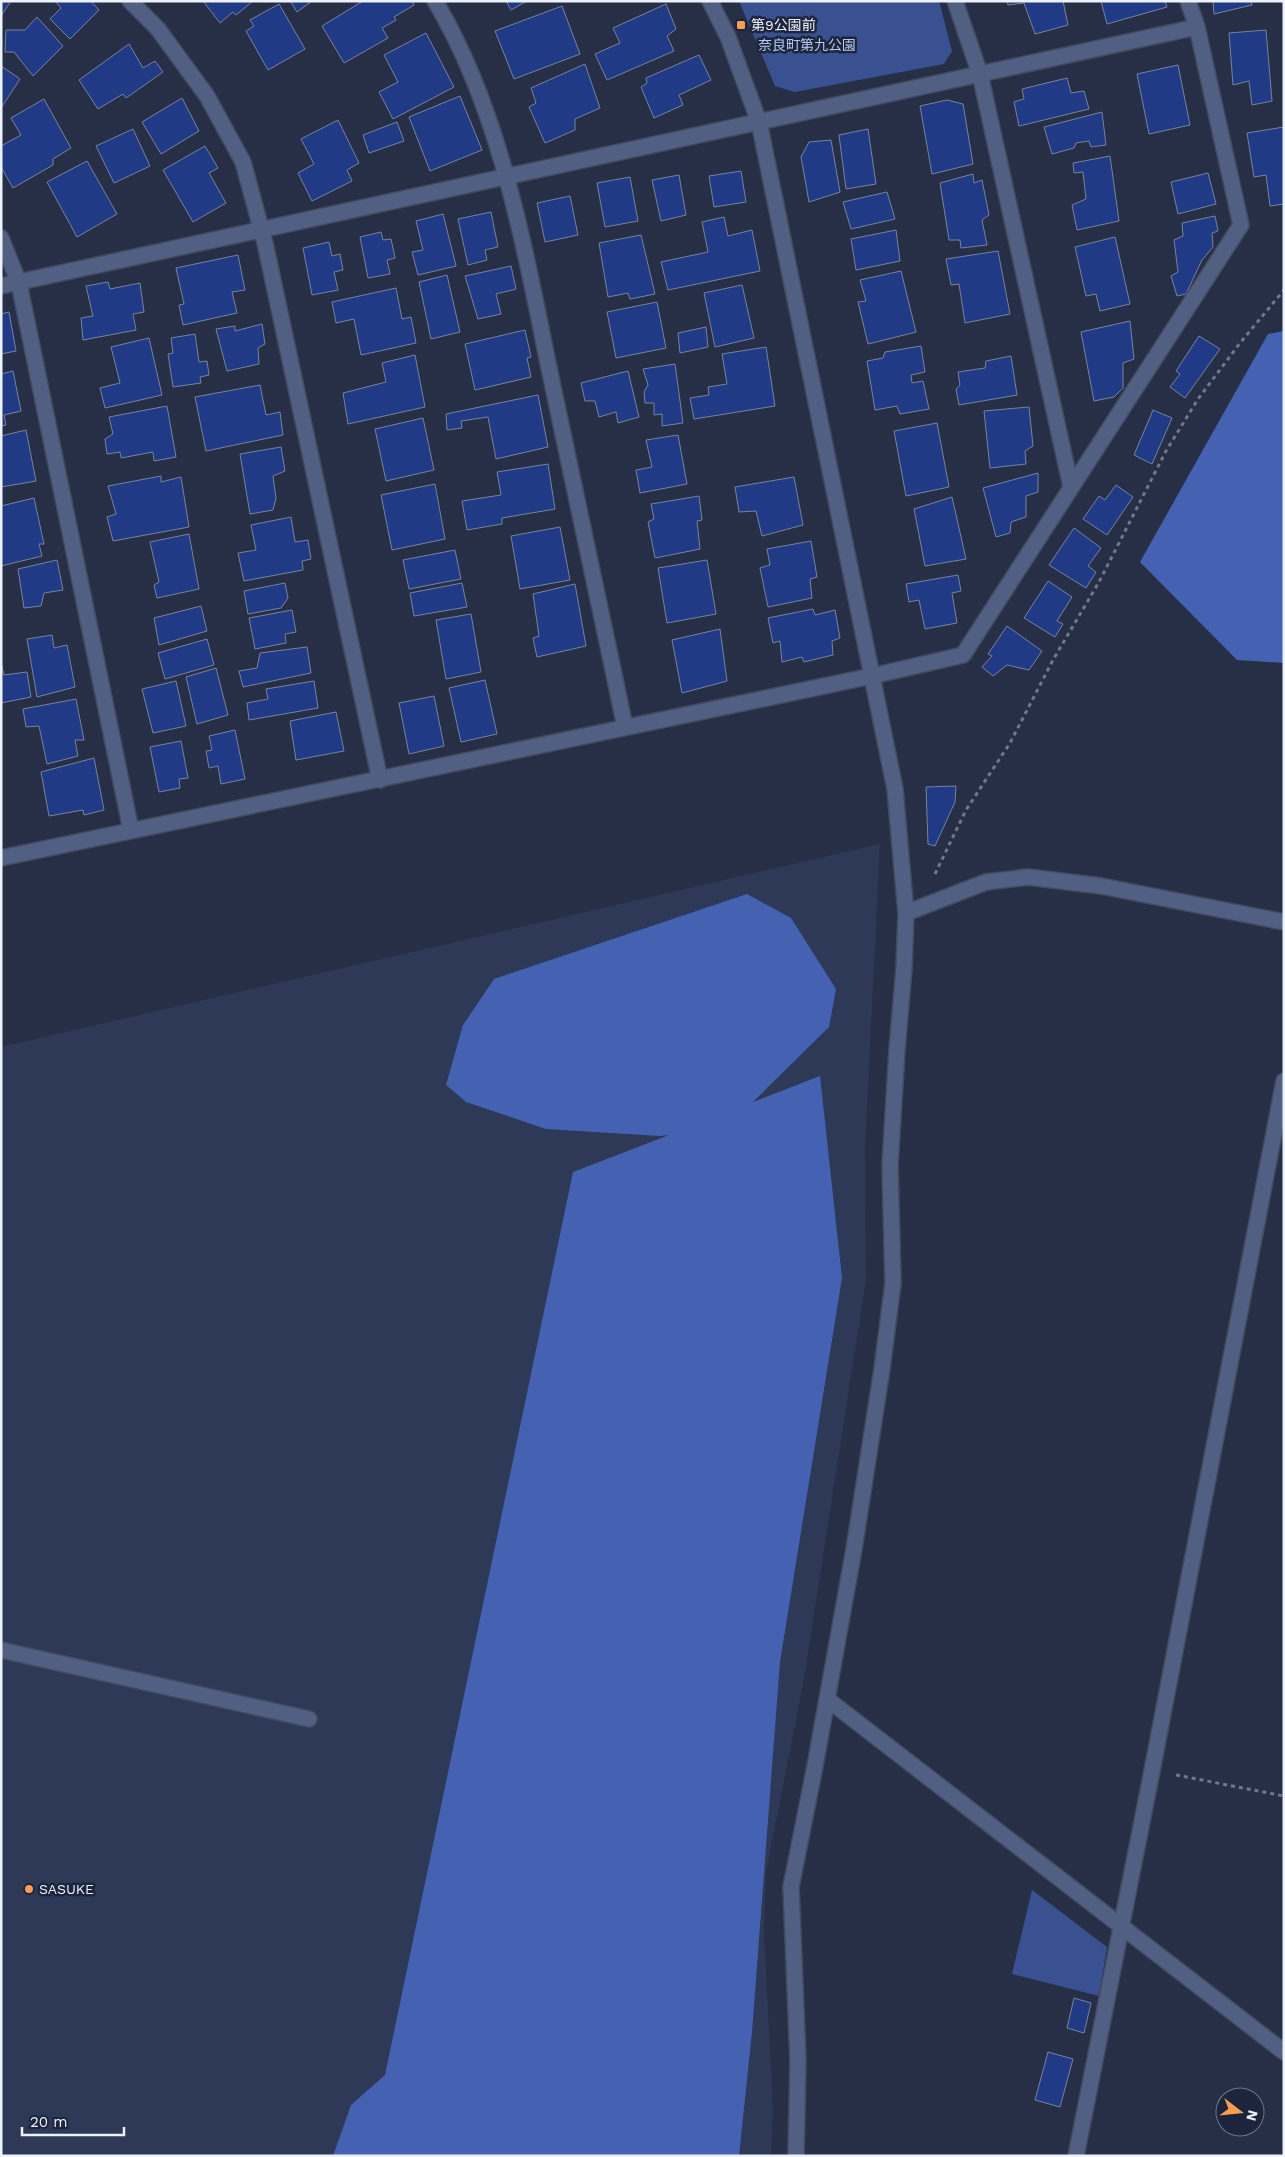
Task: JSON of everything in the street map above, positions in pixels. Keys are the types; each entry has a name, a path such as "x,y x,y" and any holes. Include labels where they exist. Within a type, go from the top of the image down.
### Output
{"street":[{"path":"130,1 158,29 207,96 243,162 265,243 380,780"},
{"path":"435,1 454,33 485,112 519,222 625,726"},
{"path":"710,1 728,37 759,122 896,789 906,912 904,968 890,1165 893,1283 882,1369 854,1549 791,1887 798,2061 796,2156"},
{"path":"955,1 980,74 1071,487"},
{"path":"1,858 380,780 963,655 1241,225 1197,27 1188,1"},
{"path":"1,286 1197,27"},
{"path":"1,238 19,283 131,830"},
{"path":"906,912 986,882 1028,877 1101,886 1284,922"},
{"path":"1076,2156 1284,1081"},
{"path":"1,1650 309,1719"},
{"path":"827,1699 1121,1928 1284,2052"}],"path":[{"path":"934,875 940,868 966,810 1010,743 1053,660 1099,582 1166,451 1198,399 1240,343 1284,290"},
{"path":"1152,1771 1284,1796"}],"shaded area":[{"path":"1284,331 1284,663 1237,660 1140,562 1268,334"},
{"path":"880,844 865,1148 866,1279 804,1679 766,1872 764,1931 773,2110 771,2156 1,2156 1,1047"},
{"path":"747,894 791,918 836,989 829,1027 753,1102 820,1076 842,1278 780,1662 752,2032 739,2156 333,2156 351,2105 385,2075 573,1172 669,1135 546,1129 466,1102 446,1085 463,1025 494,979"}],"green space":[{"name":"奈良町第九公園","path":"739,1 939,1 952,51 944,64 795,92 775,86"},
{"path":"1032,1890 1107,1947 1099,1996 1012,1974"}],"building":[{"path":"1,1 11,1 1,16"},
{"path":"55,1 91,1 99,10 70,39 50,19 61,8"},
{"path":"203,1 253,1 236,15 233,12 220,23"},
{"path":"290,1 312,1 297,12"},
{"path":"363,1 412,1 414,5 394,17 396,20 382,28 388,38 344,63 322,26"},
{"path":"506,1 527,1 511,10"},
{"path":"1007,1 1063,1 1068,25 1035,34 1024,3 1008,5"},
{"path":"1101,1 1165,1 1167,7 1107,24"},
{"path":"1213,1 1251,1 1252,5 1214,14"},
{"path":"279,4 305,49 268,70 246,31 254,26 250,20"},
{"path":"666,4 676,29 667,36 674,51 607,80 595,54 620,43 613,28"},
{"path":"562,6 580,54 514,79 495,31"},
{"path":"37,17 63,46 33,76 14,52 5,52 6,30 25,30"},
{"path":"1266,30 1272,101 1252,105 1249,81 1233,85 1229,33"},
{"path":"426,33 454,87 393,119 379,92 398,82 384,55"},
{"path":"129,44 143,68 155,61 163,72 126,98 123,94 98,109 79,80"},
{"path":"699,55 711,80 679,95 683,105 654,118 641,87 647,83 646,78"},
{"path":"585,64 600,108 575,119 575,130 545,143 529,107 536,103 531,88"},
{"path":"1178,65 1190,125 1149,134 1137,74"},
{"path":"1,66 20,79 1,108"},
{"path":"1067,78 1071,93 1084,91 1089,109 1019,126 1014,102 1024,99 1022,89"},
{"path":"460,96 482,150 430,171 409,117"},
{"path":"182,98 199,131 161,154 142,122"},
{"path":"44,99 71,148 53,159 53,165 13,188 1,167 1,146 21,135 11,118"},
{"path":"947,100 963,104 973,164 932,174 920,106"},
{"path":"1102,112 1106,145 1091,147 1089,141 1076,143 1074,148 1052,154 1044,127"},
{"path":"338,120 359,163 347,170 352,181 312,201 298,173 314,164 301,139"},
{"path":"397,122 404,141 369,153 363,135"},
{"path":"1284,127 1284,204 1270,206 1266,175 1254,177 1247,133"},
{"path":"133,129 150,166 114,183 96,146"},
{"path":"868,129 876,184 846,189 839,135"},
{"path":"831,140 840,192 809,202 801,157 809,142"},
{"path":"205,146 218,168 209,173 226,203 193,222 163,170"},
{"path":"1110,156 1119,221 1077,230 1072,205 1086,199 1083,172 1074,173 1073,163"},
{"path":"87,161 117,214 77,237 47,182"},
{"path":"741,171 746,202 714,207 709,176"},
{"path":"1208,173 1216,204 1178,214 1171,182"},
{"path":"973,174 974,183 982,180 989,215 982,220 987,245 961,248 960,240 949,240 940,183"},
{"path":"679,175 686,215 661,221 652,180"},
{"path":"630,177 638,221 605,227 597,183"},
{"path":"887,192 895,219 851,229 843,202"},
{"path":"570,196 578,235 545,242 537,203"},
{"path":"491,212 498,247 485,250 487,260 468,265 458,219"},
{"path":"443,214 456,266 418,275 412,252 423,250 416,221"},
{"path":"1215,216 1218,231 1212,233 1213,247 1202,260 1186,294 1177,296 1171,276 1178,272 1174,240 1183,236 1182,223"},
{"path":"724,217 728,236 752,230 760,271 668,290 661,262 708,252 702,222"},
{"path":"896,230 900,261 856,270 851,239"},
{"path":"381,232 383,240 391,239 395,258 387,260 390,274 368,278 360,237"},
{"path":"641,235 655,294 630,299 628,293 608,297 599,243"},
{"path":"1115,237 1130,304 1100,311 1096,294 1086,296 1075,247"},
{"path":"329,242 332,256 340,254 343,270 334,272 338,290 312,295 303,248"},
{"path":"998,251 1010,314 965,323 959,284 951,285 946,259"},
{"path":"238,255 245,290 232,292 237,313 183,325 179,305 184,304 176,268"},
{"path":"511,266 516,289 496,294 501,314 478,319 465,276"},
{"path":"901,271 916,332 868,344 858,302 866,301 860,280"},
{"path":"447,275 460,332 431,339 419,282"},
{"path":"108,282 110,289 140,283 144,312 133,314 136,330 83,340 81,318 93,316 86,286"},
{"path":"742,285 754,338 715,347 704,293"},
{"path":"396,288 402,319 411,317 416,343 361,355 354,319 336,323 332,302"},
{"path":"657,302 666,348 616,358 607,312"},
{"path":"9,312 16,351 1,354 1,314"},
{"path":"1130,321 1134,359 1123,363 1123,388 1114,397 1094,401 1081,332"},
{"path":"262,324 265,344 258,348 259,364 227,371 216,329 235,326 235,331"},
{"path":"706,327 708,347 680,353 678,333"},
{"path":"525,330 531,357 527,358 531,377 475,390 465,344"},
{"path":"195,334 199,362 207,361 209,375 200,377 201,383 173,387 168,354 173,353 171,338"},
{"path":"1199,336 1220,349 1185,398 1170,387 1180,374 1176,371"},
{"path":"149,338 162,395 105,408 100,388 120,383 111,347"},
{"path":"921,346 925,372 911,375 912,383 923,381 929,409 900,414 897,406 875,410 867,361 883,358 885,352"},
{"path":"766,347 775,406 694,419 690,398 709,395 708,387 727,384 722,354"},
{"path":"415,355 425,407 348,424 343,393 386,382 382,363"},
{"path":"1011,356 1017,395 959,405 956,389 960,385 958,372 985,368 986,361"},
{"path":"675,364 683,423 662,426 662,414 654,415 654,403 645,403 644,392 648,385 643,369"},
{"path":"13,371 21,411 4,415 6,425 1,426 1,374"},
{"path":"628,371 639,417 618,423 616,412 599,417 595,401 585,401 581,383"},
{"path":"260,385 266,415 280,412 283,435 206,451 195,397"},
{"path":"538,395 548,447 496,459 488,417 461,421 462,428 447,430 446,414"},
{"path":"167,406 176,457 154,461 153,452 121,458 120,452 107,454 105,439 113,434 109,417"},
{"path":"1029,407 1033,446 1025,451 1026,464 990,468 984,411"},
{"path":"1153,410 1172,418 1152,464 1134,455"},
{"path":"423,418 434,470 386,481 375,429"},
{"path":"937,423 949,487 906,496 894,431"},
{"path":"26,430 36,481 1,487 1,436"},
{"path":"678,435 687,484 640,493 636,470 652,467 646,440"},
{"path":"281,447 285,471 273,476 276,498 273,510 250,514 240,454"},
{"path":"548,464 555,509 502,518 502,524 467,530 462,501 501,495 497,472"},
{"path":"1038,473 1038,492 1026,496 1026,517 1011,522 1010,533 996,537 983,488"},
{"path":"161,476 161,482 181,477 189,527 113,541 107,517 116,514 108,486"},
{"path":"794,477 803,525 762,536 756,511 739,512 735,487"},
{"path":"435,484 445,539 392,550 381,495"},
{"path":"1116,485 1133,497 1107,535 1083,519 1099,496 1105,500"},
{"path":"699,496 702,520 697,521 700,549 655,558 648,522 654,519 651,504"},
{"path":"952,497 966,559 925,566 914,509"},
{"path":"34,498 44,544 39,544 42,556 1,566 1,506"},
{"path":"291,517 295,542 308,540 311,559 302,561 303,570 244,581 238,553 256,550 251,525"},
{"path":"560,527 570,580 520,589 511,536"},
{"path":"1074,528 1101,548 1088,566 1096,572 1086,588 1049,565"},
{"path":"189,534 199,589 157,598 154,585 159,582 150,542"},
{"path":"811,541 817,577 810,579 812,598 768,607 760,568 770,565 767,549"},
{"path":"455,550 461,579 409,589 403,560"},
{"path":"57,560 63,590 44,593 41,606 24,608 18,569"},
{"path":"707,560 716,614 667,623 658,568"},
{"path":"958,575 961,591 952,593 957,623 925,629 919,600 909,602 906,584"},
{"path":"1048,581 1072,597 1057,621 1063,624 1055,637 1024,618"},
{"path":"285,583 288,598 281,608 248,614 244,591"},
{"path":"462,583 467,607 414,616 410,593"},
{"path":"575,584 586,646 537,657 533,638 539,636 533,594"},
{"path":"201,606 207,631 159,645 154,618"},
{"path":"813,609 815,615 835,610 840,638 832,641 833,655 804,662 802,657 782,662 780,641 773,643 768,618"},
{"path":"292,610 296,632 285,634 286,643 255,649 249,618"},
{"path":"471,614 481,672 446,679 436,620"},
{"path":"1007,626 1042,651 1029,670 1007,665 993,676 982,667 992,656 988,654"},
{"path":"720,629 727,681 682,693 672,640"},
{"path":"52,635 54,648 67,645 75,687 37,697 27,639"},
{"path":"207,639 214,665 165,679 158,653"},
{"path":"307,647 311,673 243,687 239,671 257,668 260,653"},
{"path":"1,662 4,675 27,672 31,697 1,703"},
{"path":"216,668 228,715 197,724 186,677"},
{"path":"485,680 497,734 461,742 449,688"},
{"path":"176,681 186,726 153,733 142,689"},
{"path":"314,681 318,708 249,720 247,703 268,699 266,689"},
{"path":"434,696 444,746 409,754 399,703"},
{"path":"76,699 84,740 75,740 78,756 47,764 39,726 26,727 23,709"},
{"path":"336,712 344,751 296,760 290,721"},
{"path":"235,730 245,779 221,784 218,766 209,768 206,751 212,750 209,736"},
{"path":"181,741 188,778 179,779 180,788 159,792 150,747"},
{"path":"94,758 104,810 84,815 83,810 49,816 41,772"},
{"path":"956,786 955,802 935,846 928,844 926,787"},
{"path":"1074,1998 1091,2003 1084,2033 1067,2028"},
{"path":"1048,2052 1073,2059 1060,2107 1035,2100"}],"place":[{"name":"第9公園前","path":"741,25"},
{"name":"SASUKE","path":"29,1889"}]}
